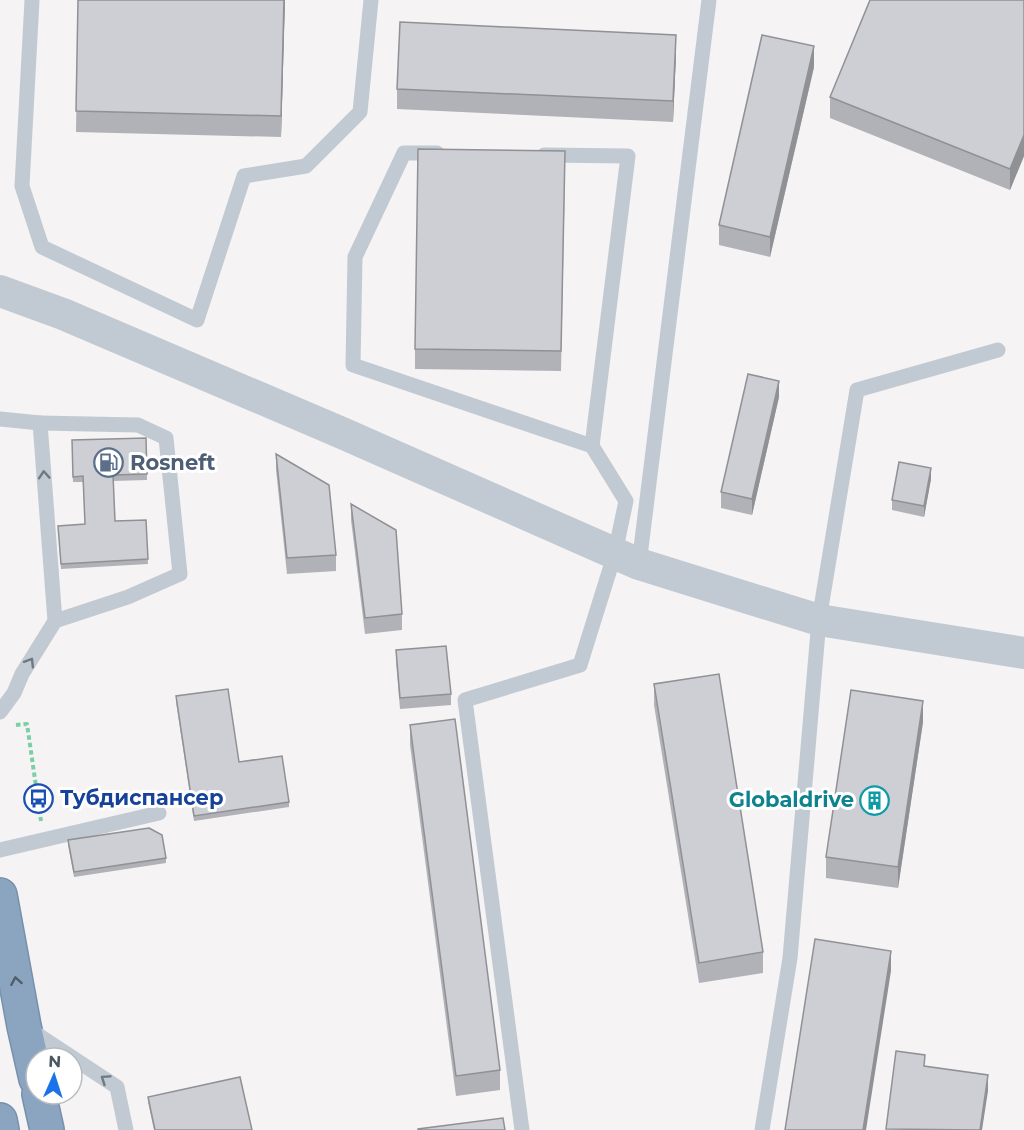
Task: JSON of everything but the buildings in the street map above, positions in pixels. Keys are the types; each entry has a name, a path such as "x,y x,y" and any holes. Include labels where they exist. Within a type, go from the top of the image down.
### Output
{"highway":[{"path":"0,894 29,1046"},
{"path":"42,1106 47,1130"},
{"path":"0,1120 2,1130"}],"street":[{"path":"0,291 63,314 310,419 627,558 819,620 1024,653"}],"lane":[{"path":"32,0 22,186 42,247 197,320 244,176 306,165 360,112 371,0"},
{"path":"522,1130 465,700 580,665 627,558 709,0"},
{"path":"451,153 404,153 355,257 353,365 592,446"},
{"path":"534,155 628,156 592,446 626,501 627,558"},
{"path":"762,1130 790,958 819,620 857,390 998,350"},
{"path":"0,419 40,423 138,425 166,438 180,574 128,597 55,621"},
{"path":"0,712 14,693 22,674 55,621 40,423"},
{"path":"0,850 159,813"},
{"path":"24,1026 117,1087 126,1130"}],"path":[{"path":"27,724 41,822"}],"place":[{"name":"Rosneft","path":"109,463"},
{"name":"Тубдиспансер","path":"39,798"},
{"name":"Globaldrive","path":"875,800"}]}
